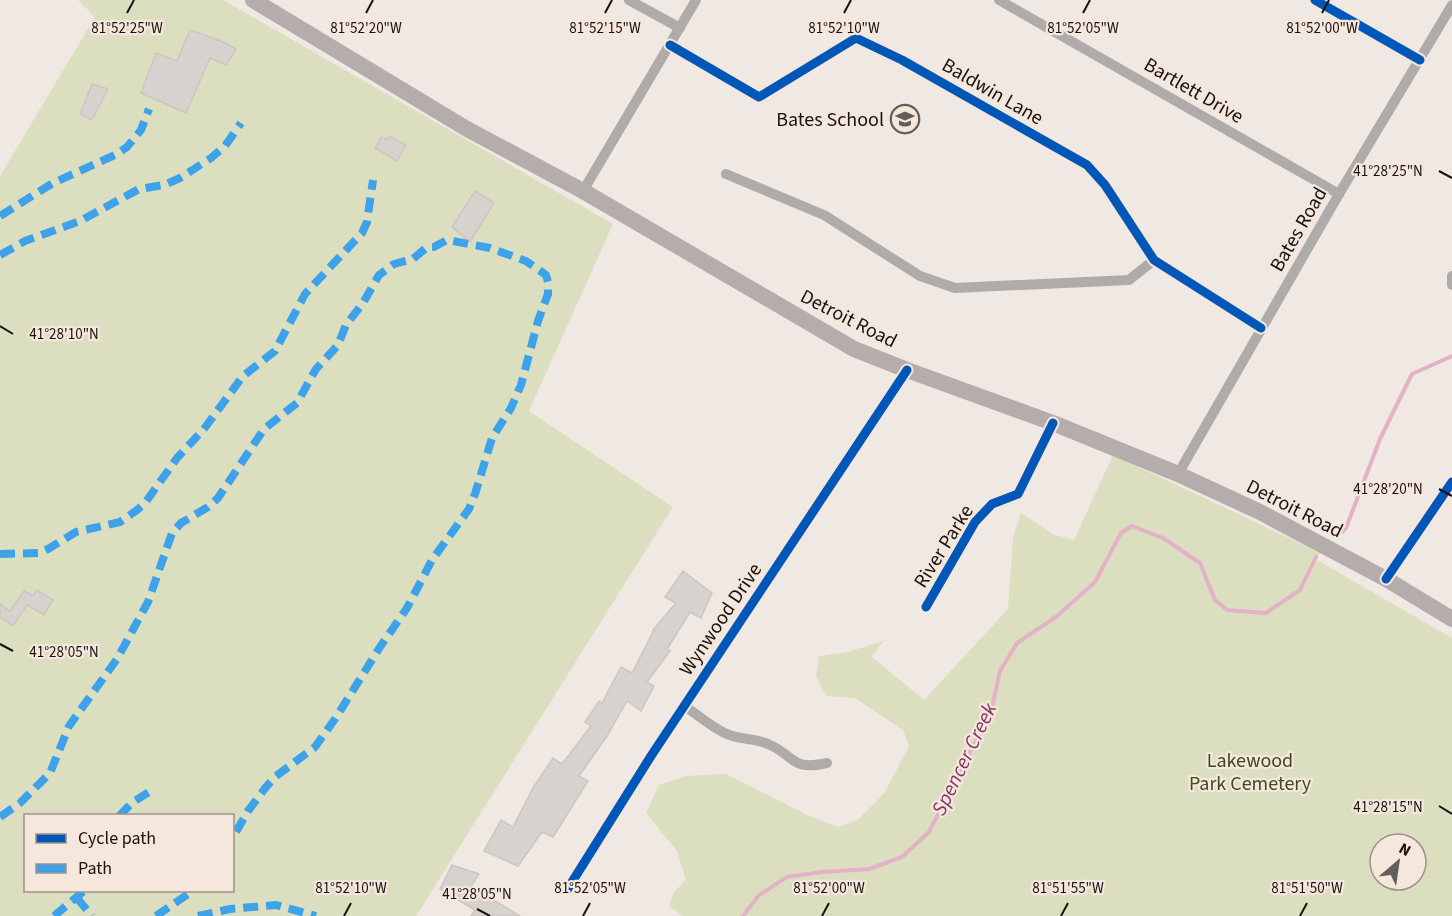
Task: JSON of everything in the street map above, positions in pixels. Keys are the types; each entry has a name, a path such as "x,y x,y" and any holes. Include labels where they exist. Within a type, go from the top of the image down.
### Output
{"main road":[{"name":"Detroit Road","path":"253,0 467,129 583,191 855,349 1053,423 1178,474 1260,513 1386,579 1452,619"}],"street":[{"path":"629,0 680,28"},
{"path":"583,191 696,0"},
{"name":"Bartlett Drive","path":"999,0 1339,194"},
{"path":"1315,0 1420,60"},
{"name":"Bates Road","path":"1178,474 1261,327 1452,6"},
{"name":"Baldwin Lane","path":"670,45 759,97 856,38 902,60 1087,165 1110,193 1154,260 1261,327"},
{"path":"726,174 824,215 920,276 955,288 1129,280 1154,260"},
{"path":"1452,276 1452,285"},
{"name":"Wynwood Drive","path":"567,890 684,706 907,370"},
{"name":"River Parke","path":"926,607 982,513 992,504 1018,494 1053,423"},
{"path":"1386,579 1452,482"},
{"path":"684,706 727,734 770,744 792,761 810,766 827,763"}],"green space":[{"path":"78,0 223,0 613,224 529,411 673,507 416,916 0,916 0,176 95,17"},
{"name":"Lakewood Park Cemetery","path":"1113,455 1321,553 1316,557 1309,573 1317,560 1452,638 1452,916 683,916 669,906 674,892 686,880 677,851 646,813 659,785 686,776 726,774 807,815 838,827 859,819 885,792 909,746 903,730 855,698 826,696 816,676 819,656 848,652 883,641 872,657 924,700 1008,609 1013,538 1021,513 1054,535 1074,540"}],"building":[{"path":"190,30 236,49 226,65 210,58 186,113 141,93 156,53 177,61"},
{"path":"92,84 108,89 92,120 80,114"},
{"path":"389,136 406,145 397,161 375,148 381,137 387,140"},
{"path":"475,191 494,203 470,242 452,227"},
{"path":"683,571 712,593 701,618 690,612 667,649 670,651 647,682 654,686 641,711 627,701 607,736 579,776 588,781 553,837 542,832 518,866 484,851 501,820 513,827 533,788 553,758 562,764 591,726 585,722 599,701 602,703 621,667 632,673 653,630 676,603 665,597"},
{"path":"37,590 53,600 44,615 27,605 13,626 0,617 0,604 10,611 24,591 33,596"},
{"path":"452,865 479,874 471,886 520,916 471,916 475,910 440,889"}],"waterway":[{"name":"Spencer Creek","path":"1342,532 1346,528 1380,439 1412,374 1452,356"},
{"name":"Spencer Creek","path":"743,916 759,895 787,877 869,869 902,857 929,832 991,712 1000,671 1017,643 1056,617 1095,582 1121,533 1132,526 1163,538 1200,563 1215,600 1227,610 1266,613 1300,590 1316,557"}],"marked path":[{"path":"0,216 53,183 117,154 127,147 141,130 149,109"},
{"path":"0,255 25,241 80,221 139,189 164,185 180,178 225,146 241,123"},
{"path":"0,554 39,553 76,532 120,522 145,503 177,458 204,429 243,376 275,351 305,294 362,233 367,222 373,180"},
{"path":"0,817 20,803 50,773 69,726 117,659 148,602 172,533 181,523 208,507 218,498 264,429 297,403 316,369 338,345 346,325 363,303 379,275 394,264 413,259 427,247 434,247 447,240 490,248 526,261 546,275 548,294 538,321 521,385 511,408 492,438 469,509 432,560 407,608 315,747 276,776 248,811 234,836"},
{"path":"121,814 133,802 152,790"},
{"path":"54,916 83,892"},
{"path":"156,916 191,892"},
{"path":"77,898 92,916"},
{"path":"198,916 230,909 276,905 316,916"}],"cycle path":[{"path":"1315,0 1420,60"},
{"path":"670,45 759,97 856,38 902,60 1087,165 1105,185 1154,260 1261,328"},
{"path":"567,890 651,756 907,370"},
{"path":"926,607 975,522 992,504 1018,494 1053,423"},
{"path":"1386,579 1452,482"}],"place":[{"name":"Bates School","path":"905,119"}]}
